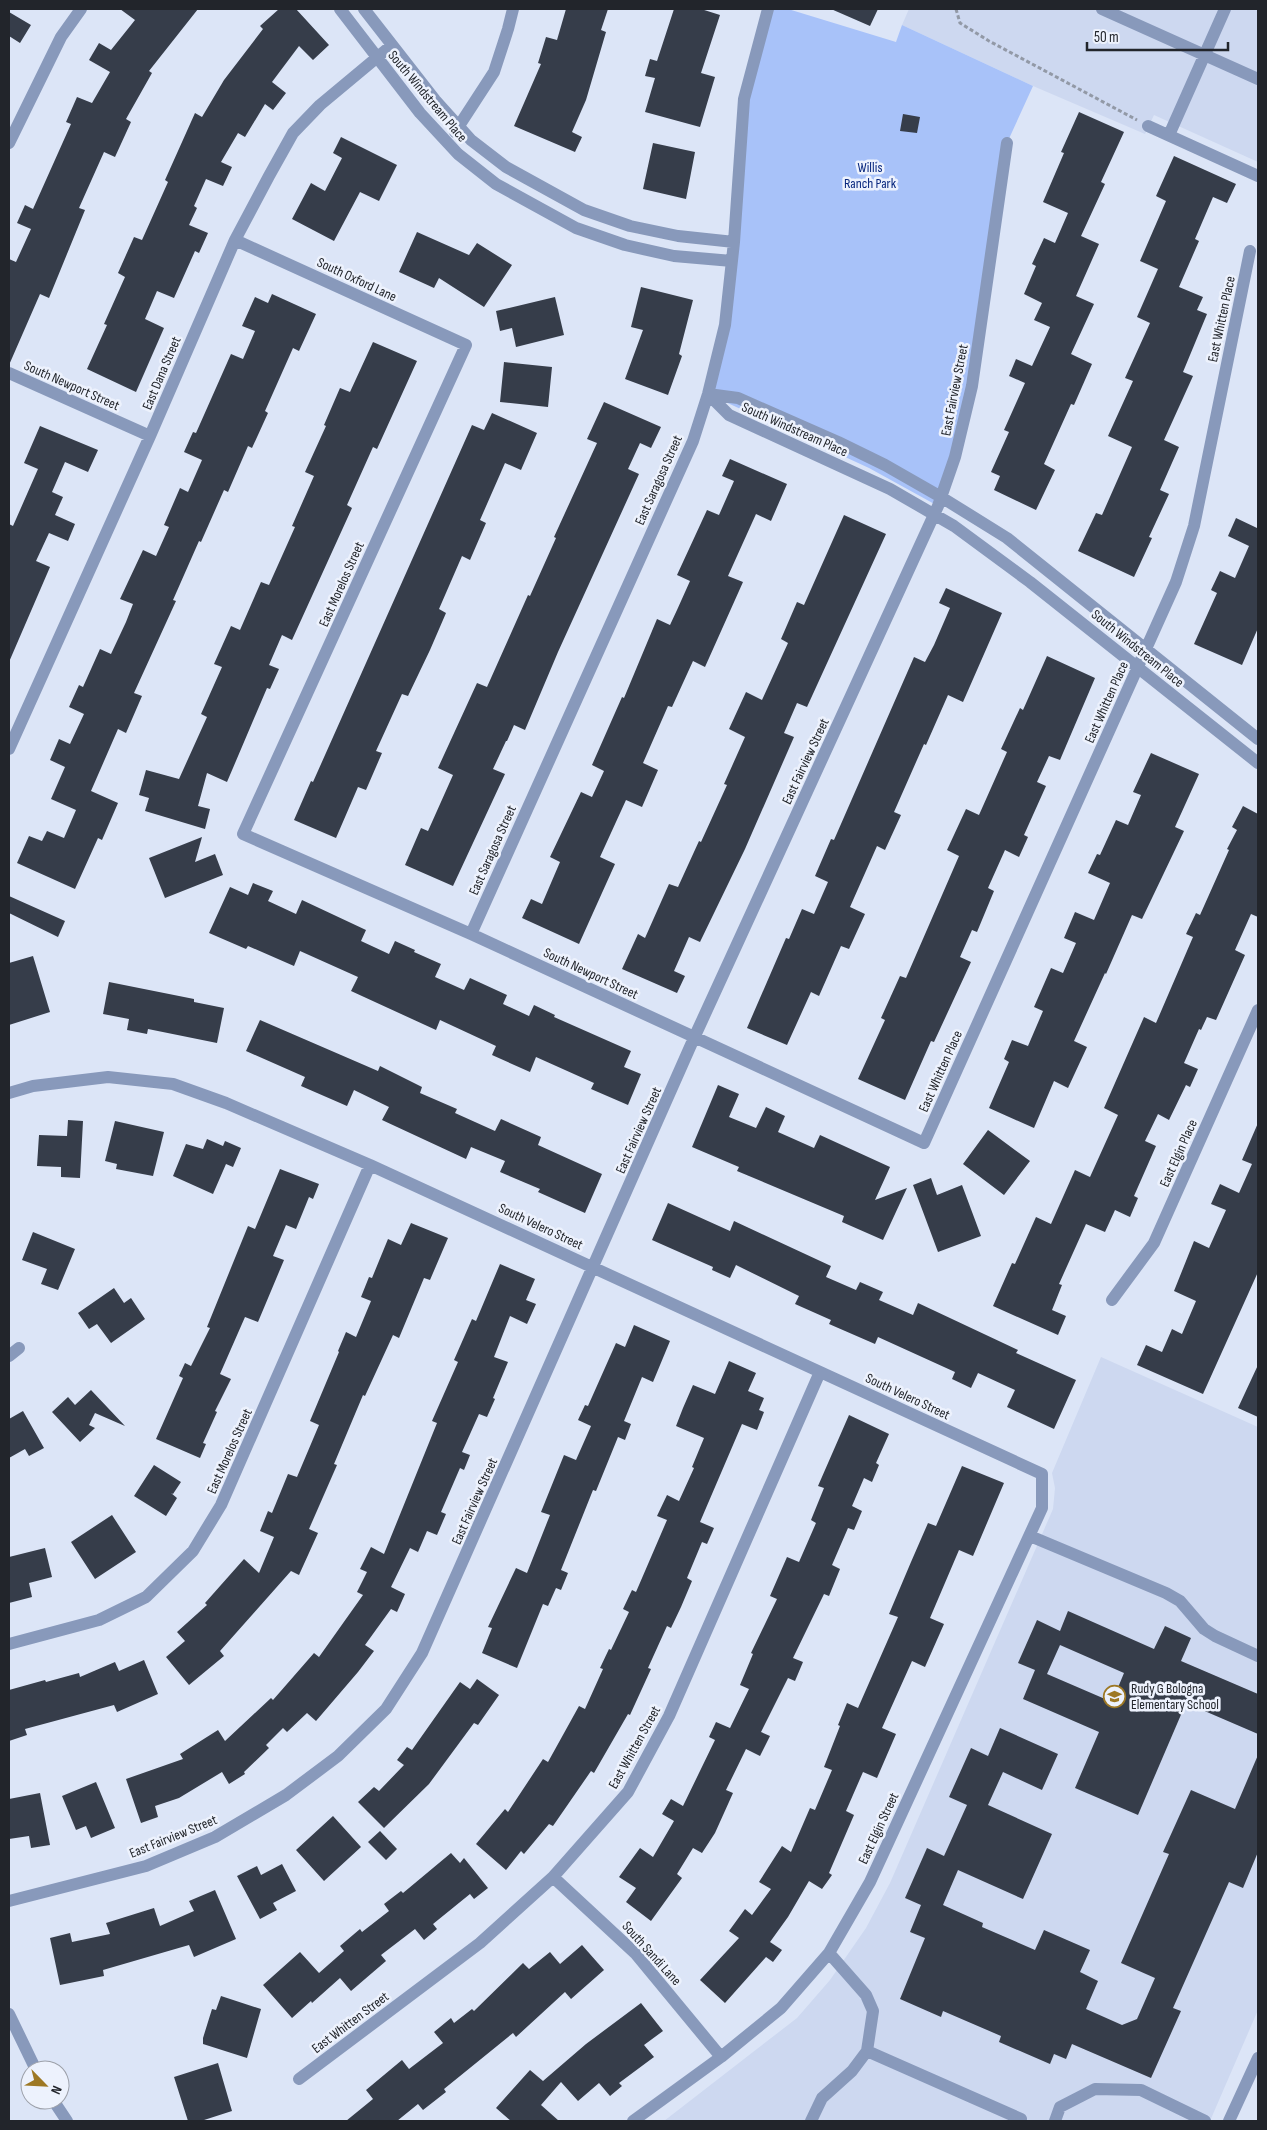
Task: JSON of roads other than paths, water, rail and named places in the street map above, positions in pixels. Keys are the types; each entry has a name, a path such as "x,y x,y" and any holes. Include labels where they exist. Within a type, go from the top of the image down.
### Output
{"street":[{"path":"9,143 61,37 81,9"},
{"name":"South Windstream Place","path":"340,9 420,113 458,154 496,184 576,228 625,245 674,256 732,261"},
{"name":"South Windstream Place","path":"364,9 435,100 459,127 471,140 506,167 584,210 630,226 678,236 734,242"},
{"path":"447,143 494,72 513,9"},
{"name":"East Saragosa Street","path":"471,934 692,441 708,394 724,325 732,261 744,99 768,9"},
{"path":"1102,9 1206,54 1258,79"},
{"path":"1169,135 1225,9"},
{"name":"East Dana Street","path":"9,750 150,436 235,240 293,133 320,105 392,45"},
{"path":"1148,126 1258,176"},
{"name":"East Fairview Street","path":"9,1901 146,1866 216,1837 286,1795 338,1756 386,1708 422,1654 694,1038 935,514 955,457 972,386 1007,143"},
{"name":"South Oxford Lane","path":"235,240 466,345"},
{"name":"East Whitten Place","path":"924,1143 1176,582 1194,526 1250,251"},
{"name":"East Morelos Street","path":"243,834 466,345"},
{"name":"South Newport Street","path":"9,373 150,436"},
{"name":"South Windstream Place","path":"708,394 738,398 885,465 941,496 1007,538 1258,739"},
{"name":"South Windstream Place","path":"708,394 729,415 890,488 935,514 1023,576 1258,763"},
{"name":"South Newport Street","path":"243,834 471,934 924,1143"},
{"name":"East Elgin Place","path":"1112,1300 1154,1243 1258,1010"},
{"name":"South Velero Street","path":"9,1093 33,1086 108,1077 173,1084 226,1103 370,1165 1042,1474"},
{"name":"East Morelos Street","path":"9,1644 99,1620 146,1597 193,1551 221,1505 370,1165"},
{"path":"9,1356 19,1348"},
{"name":"East Whitten Street","path":"299,2079 480,1943 553,1877 628,1792 669,1716 820,1372"},
{"name":"East Elgin Street","path":"633,2121 721,2057 781,2008 829,1953 870,1882 1030,1536 1042,1508 1042,1474"},
{"path":"1030,1536 1166,1593 1180,1602 1204,1629 1258,1656"},
{"name":"South Sandi Lane","path":"553,1877 635,1953 721,2057"},
{"path":"811,2121 822,2098 852,2071 867,2051 873,2011 866,1995 829,1953"},
{"path":"9,2014 31,2060"},
{"path":"867,2051 1021,2119"},
{"path":"1229,2121 1258,2058"},
{"path":"1055,2121 1060,2107 1095,2089 1141,2090 1205,2121"},
{"path":"60,2110 68,2121"}],"place":[{"name":"Rudy G Bologna Elementary School","path":"1115,1696"}],"park label":[{"name":"Willis Ranch Park","path":"870,176"}]}
